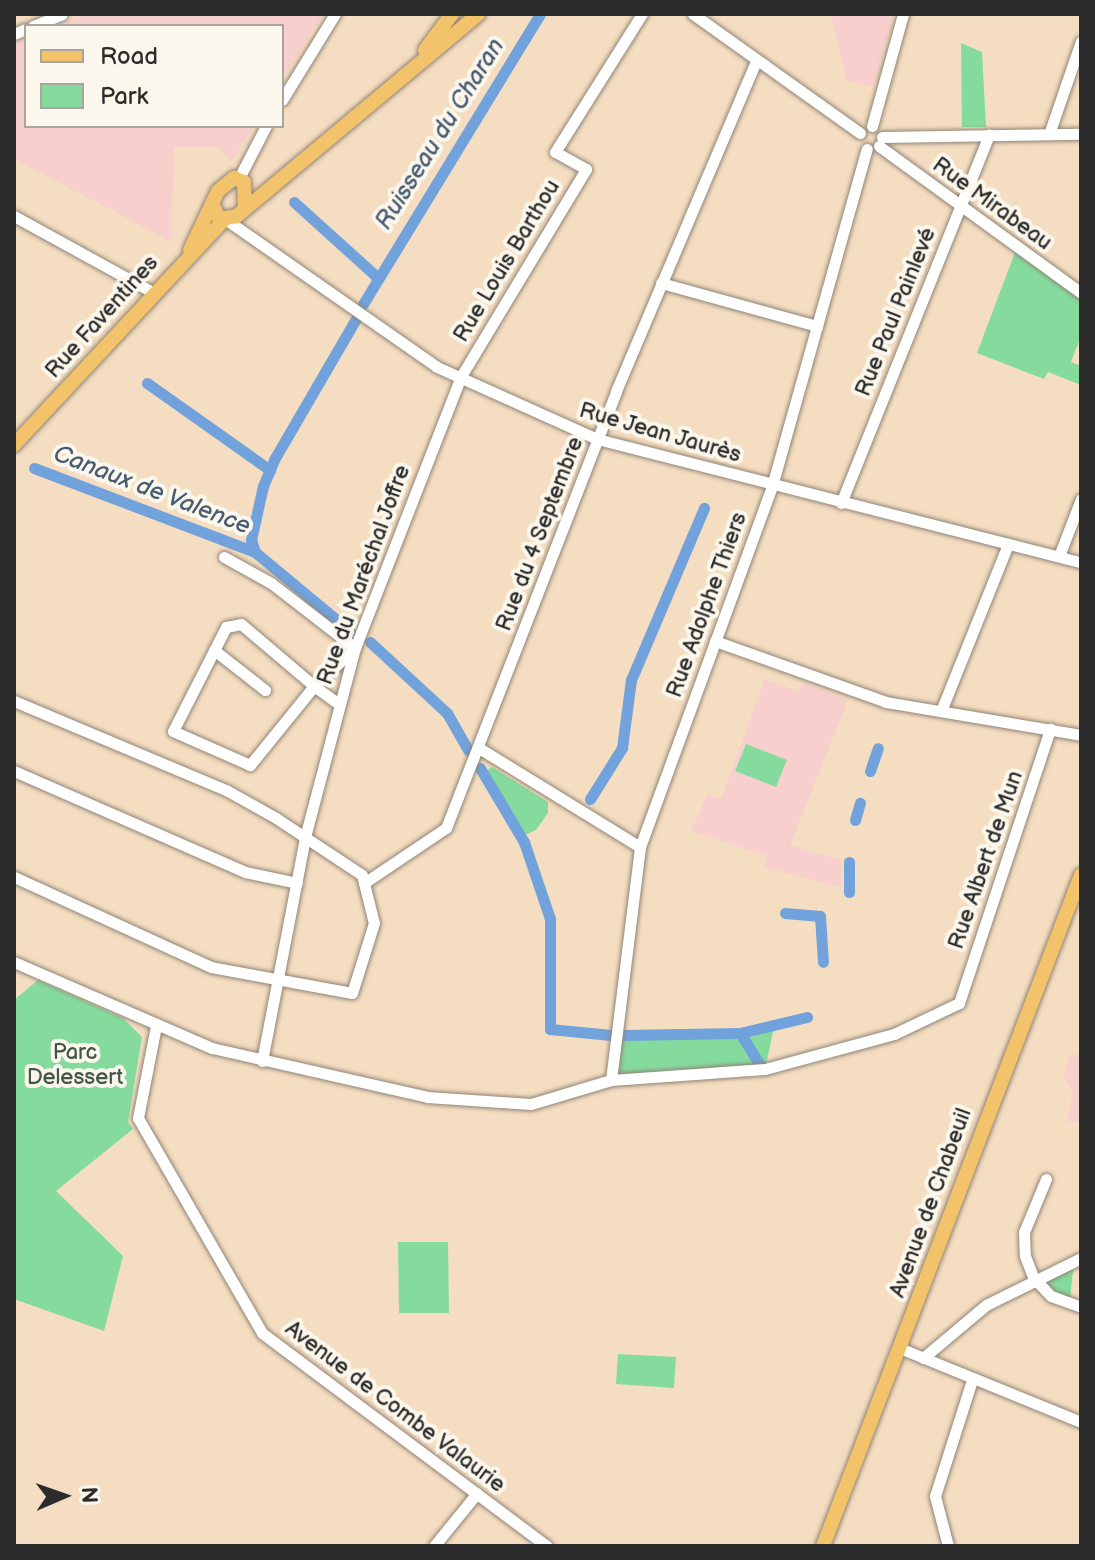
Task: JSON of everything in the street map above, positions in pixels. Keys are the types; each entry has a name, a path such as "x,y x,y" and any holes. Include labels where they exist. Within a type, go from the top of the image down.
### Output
{"main road":[{"path":"452,14 453,24 462,28"},
{"path":"415,63 452,14"},
{"path":"245,207 415,63 479,14"},
{"path":"245,207 242,180 276,180"},
{"name":"Rue Faventines","path":"190,252 222,185 242,180"},
{"path":"213,205 226,220"},
{"name":"Rue Faventines","path":"14,445 190,252 245,207"},
{"name":"Avenue de Chabeuil","path":"823,1546 902,1349 991,1102 1081,875"}],"street":[{"path":"38,24 62,14"},
{"path":"284,97 335,14"},
{"name":"Rue Louis Barthou","path":"460,378 586,169 555,152 642,14"},
{"path":"693,14 876,144 989,135 1081,134"},
{"path":"860,133 872,126 903,14"},
{"path":"1049,134 1081,41"},
{"name":"Rue du 4 Septembre","path":"364,883 446,828 597,439 756,61"},
{"name":"Rue Mirabeau","path":"872,126 876,144 1081,293"},
{"path":"242,180 265,128"},
{"name":"Rue Paul Painlevé","path":"841,503 989,135"},
{"name":"Rue Adolphe Thiers","path":"611,1080 640,847 772,486 817,326 876,144"},
{"path":"14,216 154,293"},
{"name":"Rue Jean Jaurès","path":"226,220 460,378 597,439 772,486 1081,562"},
{"path":"661,283 817,326"},
{"name":"Rue du Maréchal Joffre","path":"262,1061 305,837 355,648 460,378"},
{"path":"1059,556 1081,499"},
{"path":"941,711 1008,544"},
{"path":"224,557 271,583 355,648 314,686 250,765 173,731 226,627 241,624 314,686 339,704"},
{"path":"715,641 886,702 1081,735"},
{"path":"214,650 265,690"},
{"path":"14,877 211,967 352,993 374,923 362,875 305,837 226,790 15,703"},
{"name":"Rue Albert de Mun","path":"611,1080 765,1069 894,1034 959,1003 1050,729"},
{"path":"479,748 640,847"},
{"path":"14,771 245,872 297,883"},
{"path":"14,962 156,1026 262,1061 427,1097 531,1104 611,1080"},
{"name":"Avenue de Combe Valaurie","path":"156,1026 138,1118 252,1320 262,1333 547,1546"},
{"path":"1046,1179 1024,1232 1033,1277 1051,1296 1081,1307"},
{"path":"923,1358 986,1305 1033,1277 1081,1258"},
{"path":"902,1349 1081,1422"},
{"path":"948,1546 935,1496 972,1380"},
{"path":"434,1546 477,1493"}],"shaded area":[{"path":"84,14 323,14 284,77 284,24 61,24"},
{"path":"831,14 894,14 874,87 846,80"},
{"path":"24,40 24,128 253,128 232,161 217,147 174,147 172,242 14,159 14,44"},
{"path":"765,679 799,692 804,683 848,700 790,845 842,860 841,888 765,867 767,856 691,831 707,795 721,799"},
{"path":"1081,1054 1081,1121 1067,1122 1073,1092 1064,1078 1069,1056"}],"green space":[{"path":"961,43 982,52 986,127 962,127"},
{"path":"1017,247 1081,293 1081,336 1071,362 1081,366 1081,385 1048,372 1044,379 977,353"},
{"path":"746,744 787,760 776,787 735,771"},
{"path":"492,767 548,802 548,813 536,830 523,836 485,772"},
{"name":"Parc Delessert","path":"38,980 123,1018 142,1037 128,1122 133,1129 56,1191 123,1256 104,1331 14,1299 14,1000"},
{"path":"775,1023 765,1069 611,1080 616,1039 623,1035 683,1038 740,1033"},
{"path":"398,1242 448,1242 449,1313 399,1313"},
{"path":"1073,1270 1070,1301 1042,1283 1056,1276"},
{"path":"618,1354 676,1357 674,1388 616,1384"}],"waterway":[{"name":"Ruisseau du Charan","path":"363,304 540,14"},
{"name":"Ruisseau du Charan","path":"294,202 377,277"},
{"name":"Ruisseau du Charan","path":"350,631 255,552 251,540 263,486 275,458 356,319"},
{"name":"Ruisseau du Charan","path":"147,383 270,470"},
{"name":"Canaux de Valence","path":"34,468 255,552"},
{"path":"590,799 622,748 631,680 704,508"},
{"name":"Ruisseau du Charan","path":"370,642 447,713 468,750"},
{"path":"870,771 878,748"},
{"name":"Ruisseau du Charan","path":"480,768 524,842 550,919 550,1029 611,1035"},
{"path":"855,820 860,803"},
{"path":"849,862 849,892"},
{"name":"Canaux de Valence","path":"785,913 820,916 823,962"},
{"name":"Canaux de Valence","path":"623,1035 740,1033 807,1017"},
{"name":"Canaux de Valence","path":"740,1033 760,1065"}]}
